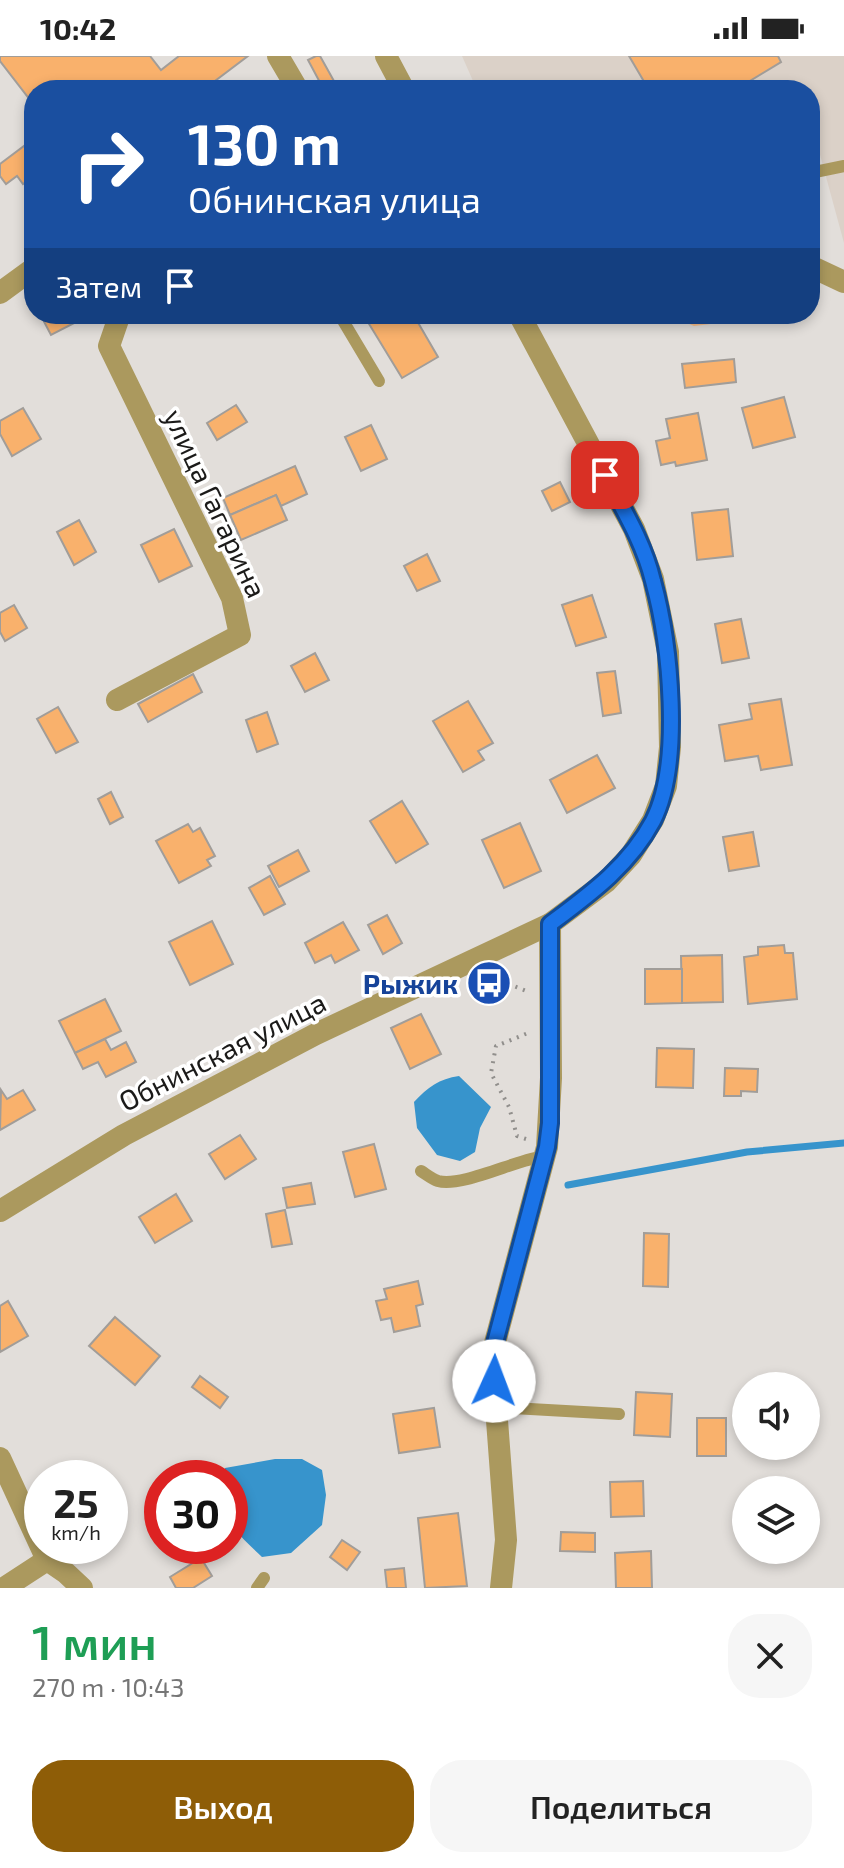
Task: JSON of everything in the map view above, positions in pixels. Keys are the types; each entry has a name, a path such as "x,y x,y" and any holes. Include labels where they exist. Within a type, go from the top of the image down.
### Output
{"street":[{"path":"278,56 292,80"},
{"path":"386,56 399,80"},
{"path":"820,271 844,282"},
{"path":"0,293 24,275"},
{"name":"улица Гагарина","path":"117,324 109,346 232,598 240,635 117,700"},
{"name":"Обнинская улица","path":"0,1211 124,1135 289,1049 550,924 606,882 631,855 653,820 666,786 670,747 668,652 653,579 634,529 524,324"},
{"path":"501,1588 506,1540 492,1354 546,1151 550,1123 550,924"},
{"path":"0,1458 24,1510"},
{"path":"4,1588 41,1564"},
{"path":"53,1564 82,1588"}],"lane":[{"path":"820,171 844,166"},
{"path":"345,324 379,381"},
{"path":"421,1171 440,1182 481,1175 546,1151"},
{"path":"496,1407 619,1414"}],"path":[{"path":"460,992 489,983 505,961"},
{"path":"499,970 506,983 534,993"},
{"path":"546,1151 517,1136 509,1107 491,1073 496,1046 524,1033 551,1030"}],"shaded area":[{"path":"462,56 844,56 844,243 820,155 820,80 473,80"}],"water":[{"path":"459,1076 491,1107 480,1128 475,1152 460,1161 437,1155 417,1128 414,1102 434,1084"},
{"path":"275,1459 302,1459 322,1470 326,1495 322,1525 291,1553 262,1557 248,1543 248,1464"}],"building":[{"path":"0,56 150,56 161,70 179,56 248,56 216,80 24,80 24,92 0,61"},
{"path":"320,56 333,80 319,80 308,60"},
{"path":"629,56 778,56 781,62 751,80 643,80"},
{"path":"24,146 24,183 17,176 6,184 0,176 0,164"},
{"path":"45,324 72,324 51,335"},
{"path":"369,324 419,324 438,357 402,378"},
{"path":"734,359 736,382 685,388 682,364"},
{"path":"784,397 795,437 753,448 742,408"},
{"path":"236,405 247,422 217,440 207,423"},
{"path":"23,408 41,439 12,456 0,434 0,421"},
{"path":"698,413 707,460 676,466 675,462 661,465 656,441 670,438 666,419"},
{"path":"371,425 387,459 361,471 345,437"},
{"path":"295,466 307,494 281,506 276,495 230,515 223,498"},
{"path":"560,482 570,502 552,511 542,491"},
{"path":"276,495 287,520 241,540 230,515"},
{"path":"728,509 733,556 697,560 692,513"},
{"path":"79,520 96,552 74,565 57,532"},
{"path":"174,529 192,566 159,582 141,545"},
{"path":"427,554 440,581 417,591 404,566"},
{"path":"592,595 606,637 576,646 562,605"},
{"path":"14,605 27,628 5,641 0,632 0,613"},
{"path":"741,619 749,658 722,663 715,624"},
{"path":"315,653 329,680 305,692 291,666"},
{"path":"615,671 621,713 603,716 597,673"},
{"path":"193,674 202,692 148,722 138,704"},
{"path":"781,699 792,765 761,770 758,756 725,761 719,725 752,719 749,704"},
{"path":"468,701 493,743 478,751 484,760 463,772 433,721"},
{"path":"58,707 78,742 56,753 37,719"},
{"path":"267,712 278,744 257,752 246,720"},
{"path":"597,755 615,788 567,813 550,780"},
{"path":"111,792 123,817 110,824 98,799"},
{"path":"402,801 428,844 396,863 370,821"},
{"path":"520,823 541,871 504,888 482,840"},
{"path":"188,824 193,832 200,828 215,856 207,860 211,866 179,883 156,841"},
{"path":"753,832 759,866 729,871 723,837"},
{"path":"298,850 309,871 279,887 268,866"},
{"path":"270,876 285,904 264,915 249,888"},
{"path":"387,915 402,943 383,954 368,925"},
{"path":"212,921 233,964 190,985 169,942"},
{"path":"343,922 359,950 335,963 331,955 315,963 305,943"},
{"path":"784,945 785,953 793,953 797,999 748,1004 744,957 758,955 758,947"},
{"path":"722,955 723,1002 682,1003 681,956"},
{"path":"645,969 682,969 682,1003 645,1004"},
{"path":"105,999 121,1031 75,1053 59,1021"},
{"path":"421,1014 441,1054 410,1069 391,1028"},
{"path":"105,1039 111,1050 126,1042 136,1062 106,1077 98,1062 83,1069 75,1053"},
{"path":"657,1048 694,1049 693,1088 656,1087"},
{"path":"725,1068 758,1069 757,1092 741,1091 741,1096 724,1096"},
{"path":"1,1090 7,1099 23,1090 35,1110 0,1130"},
{"path":"240,1135 256,1159 225,1179 209,1154"},
{"path":"374,1144 386,1189 355,1197 343,1152"},
{"path":"311,1183 315,1204 287,1208 283,1188"},
{"path":"176,1194 192,1221 155,1243 139,1217"},
{"path":"285,1210 292,1244 272,1247 266,1214"},
{"path":"644,1233 669,1234 668,1287 643,1286"},
{"path":"418,1281 423,1304 416,1306 420,1326 394,1332 391,1318 381,1320 376,1301 387,1299 384,1289"},
{"path":"8,1301 28,1336 0,1352 0,1306"},
{"path":"115,1317 160,1356 135,1385 89,1346"},
{"path":"200,1376 228,1397 220,1408 192,1387"},
{"path":"636,1392 672,1394 670,1437 634,1435"},
{"path":"434,1408 440,1447 399,1453 393,1414"},
{"path":"697,1418 726,1418 726,1456 697,1456"},
{"path":"643,1481 644,1516 611,1517 610,1482"},
{"path":"458,1513 467,1586 425,1588 418,1518"},
{"path":"561,1532 595,1533 595,1552 560,1551"},
{"path":"342,1540 360,1552 347,1570 330,1557"},
{"path":"651,1551 652,1588 616,1588 615,1553"},
{"path":"191,1564 205,1564 212,1576 193,1588 176,1588 170,1577"},
{"path":"404,1568 406,1588 387,1588 385,1570"}],"waterway":[{"path":"568,1185 747,1152 844,1143"}],"place":[{"name":"Рыжик","path":"489,983"}],"route":[{"path":"494,1381 492,1354 547,1147 550,1123 550,924 606,882 631,855 653,820 666,786 670,747 668,652 653,579 634,529 605,475"}]}
